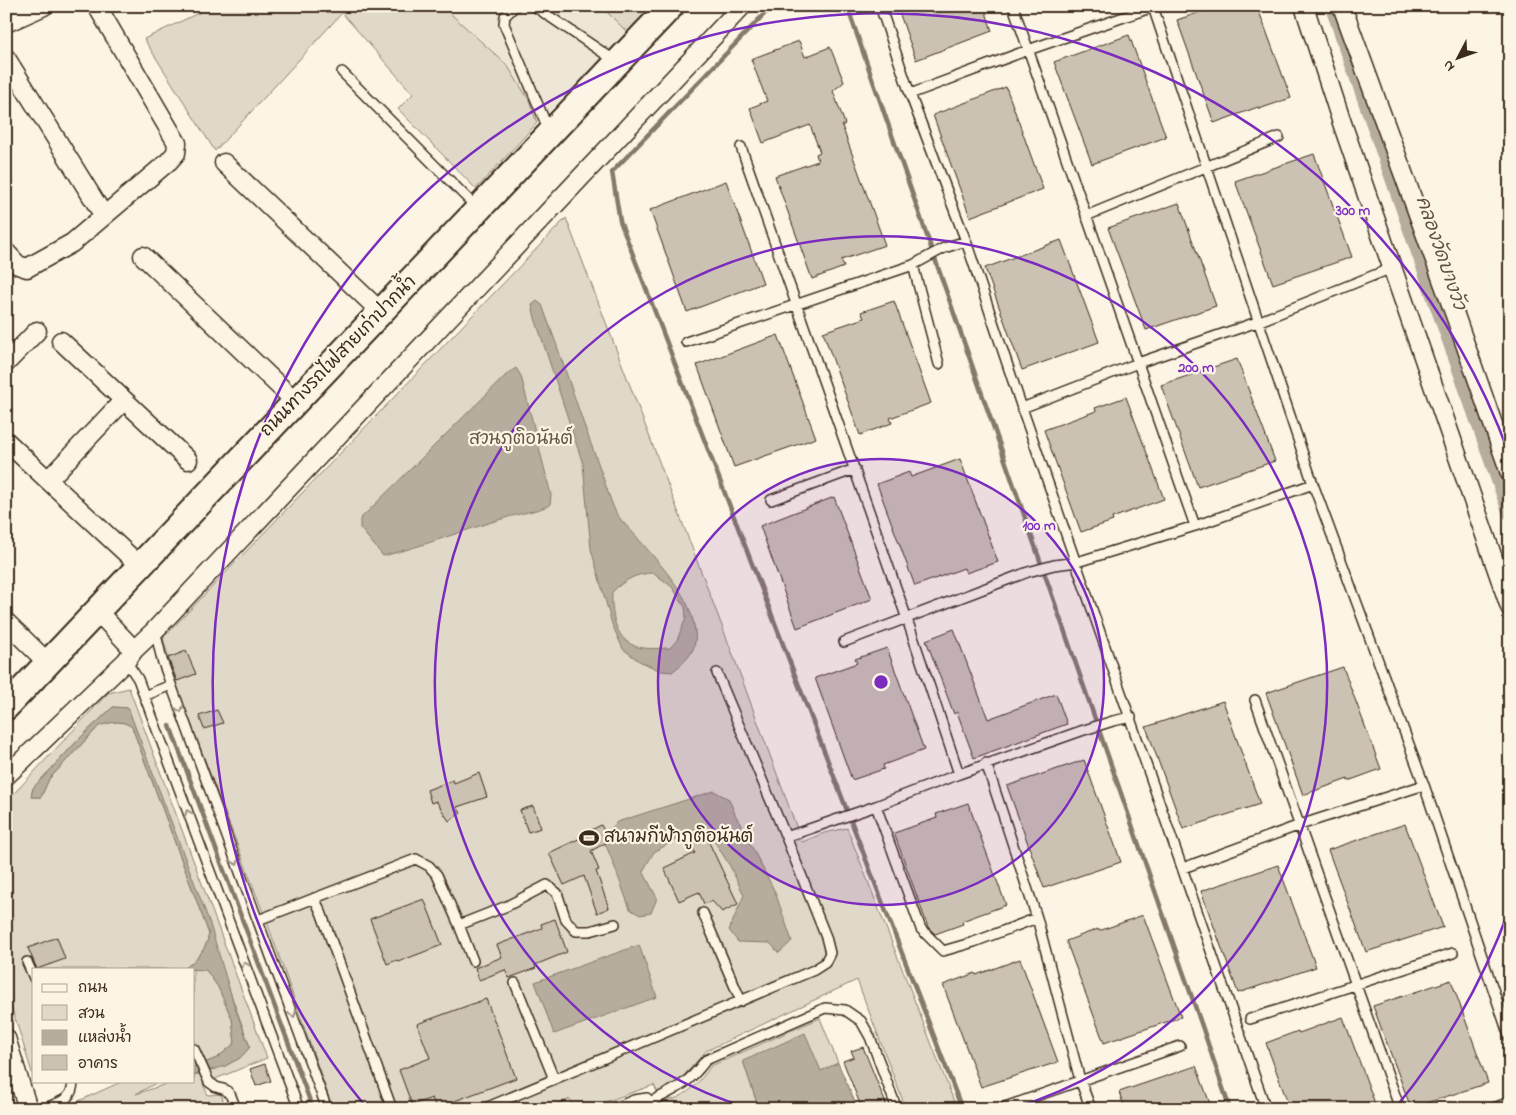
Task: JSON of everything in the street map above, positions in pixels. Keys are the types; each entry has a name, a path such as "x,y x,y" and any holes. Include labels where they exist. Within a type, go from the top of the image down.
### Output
{"main road":[{"name":"ถนนทางรถไฟสายเก่าปากน้ำ","path":"6,707 671,6"}],"street":[{"path":"6,24 44,6"},
{"path":"6,252 18,265 27,268 72,243 176,153 177,143 97,6"},
{"path":"6,776 155,630 742,6"},
{"path":"1304,6 1341,120 1510,607"},
{"path":"1342,6 1455,315 1510,473"},
{"path":"6,58 104,216"},
{"path":"224,163 381,312"},
{"path":"143,256 296,402"},
{"path":"6,363 37,331"},
{"path":"61,341 188,460"},
{"path":"49,479 124,400"},
{"path":"6,441 49,479 140,566"},
{"path":"97,611 130,655"},
{"path":"6,622 48,663"},
{"path":"6,1038 28,1109"}],"lane":[{"path":"515,6 505,16 504,24 550,134"},
{"path":"534,6 618,63"},
{"path":"880,6 910,94 966,242 1266,1109"},
{"path":"1013,6 1195,526"},
{"path":"910,94 1154,6 1314,484 1424,785 1510,1039"},
{"path":"342,72 478,210"},
{"path":"1086,216 1279,138"},
{"path":"741,147 855,469 959,774"},
{"path":"686,342 913,265 944,248 966,242"},
{"path":"913,265 939,364"},
{"path":"1022,408 1260,321 1392,268"},
{"path":"770,500 855,469"},
{"path":"844,642 1028,572 1077,562 1195,526 1314,484"},
{"path":"155,630 162,660 171,685 328,1109"},
{"path":"130,655 300,1109"},
{"path":"483,1109 814,970 825,963 830,953 826,937 717,673"},
{"path":"144,696 171,685"},
{"path":"1255,700 1400,1109"},
{"path":"786,837 876,806 986,763 1113,721 1131,717"},
{"path":"986,763 1036,918 1080,1080 1091,1109"},
{"path":"1183,868 1300,826 1424,785"},
{"path":"876,806 921,929 943,951 974,942 1036,918"},
{"path":"258,920 416,859 429,866 437,875 460,925 473,961"},
{"path":"460,925 507,906 547,884 557,893 566,920 576,931 590,931 615,924"},
{"path":"314,898 321,912 392,1109"},
{"path":"703,912 741,1001"},
{"path":"1250,1019 1452,953"},
{"path":"27,962 32,973"},
{"path":"515,983 554,1079"},
{"path":"613,1109 634,1100 647,1098 652,1105 681,1087 695,1075 706,1060 825,1008 845,1010 861,1021 870,1037 897,1109"},
{"path":"1005,1107 1180,1046"},
{"path":"195,1051 209,1082 216,1087 226,1090 231,1096 236,1109"},
{"path":"43,1109 66,1100 73,1089 73,1082"},
{"path":"1491,1109 1510,1102"}],"shaded area":[{"path":"442,6 601,6 630,35 537,123 529,100 507,65"}],"green space":[{"path":"213,6 442,6 507,65 529,100 537,123 476,189 398,109 413,94 342,13 215,151 144,39"},
{"path":"601,6 657,6 630,35"},
{"name":"สวนภูติอนันต์","path":"566,218 733,655 802,842 824,833 847,828 957,1109 906,1109 857,980 706,1051 678,1082 666,1088 671,1100 678,1097 694,1087 711,1066 820,1018 838,1063 821,1071 743,1061 759,1109 665,1109 654,1085 585,1109 574,1109 570,1099 546,1109 333,1109 269,928 177,687 163,638"},
{"path":"129,688 267,1058 203,1084 208,1095 221,1094 226,1109 61,1109 121,1082 158,1082 136,1094 172,1082 195,1082 195,1075 225,1066 240,1058 250,1047 128,708 113,707 81,737 33,788 31,797 41,797 49,779 99,726 120,722 132,727 209,934 206,945 197,958 185,968 32,968 32,1073 6,989 6,802 108,693"},
{"path":"195,969 206,970 218,987 232,1019 235,1043 217,1058 195,1067"}],"water":[{"path":"537,301 542,305 616,513 668,574 683,595 688,606 694,627 695,642 690,655 672,672 661,671 639,661 623,649 612,624 591,549 583,464 532,305","holes":["648,573 654,573 672,587 685,607 686,618 677,640 670,648 635,646 622,637 613,615 612,592 631,578"]},
{"path":"516,368 521,376 551,495 550,505 383,556 360,528 360,519 506,375"},
{"path":"113,707 128,708 209,921 235,1008 250,1047 240,1058 225,1066 195,1075 195,1067 217,1058 235,1043 232,1019 218,987 206,970 185,968 200,954 206,945 209,934 132,727 120,722 99,726 49,779 41,797 31,797 33,788 81,737"},
{"path":"714,791 729,799 775,892 792,941 779,953 770,943 738,942 729,930 744,895 730,866 708,831 693,830 654,852 643,871 657,898 651,913 640,915 630,909 602,837 617,822"},
{"path":"639,945 657,997 554,1034 535,982"},
{"path":"805,1033 821,1071 838,1063 858,1109 759,1109 743,1061"}],"building":[{"path":"897,6 984,6 992,31 916,60"},
{"path":"1224,6 1257,6 1291,98 1259,109 1258,107 1214,123 1177,20"},
{"path":"1129,35 1166,137 1092,164 1054,62"},
{"path":"799,41 805,57 830,47 844,82 833,91 845,124 842,126 885,245 841,260 844,267 812,279 775,176 818,161 816,154 820,152 810,125 763,143 750,108 767,101 751,59"},
{"path":"1006,87 1043,189 970,217 933,115"},
{"path":"1314,154 1352,257 1273,284 1235,181"},
{"path":"726,181 763,283 687,312 650,210"},
{"path":"1179,203 1216,306 1146,330 1108,228"},
{"path":"1061,240 1099,342 1022,370 985,268"},
{"path":"894,301 931,403 890,418 892,423 860,435 823,332 864,318 861,312"},
{"path":"778,335 816,438 734,467 697,365"},
{"path":"1237,359 1275,461 1198,487 1161,385"},
{"path":"1126,397 1164,499 1112,518 1113,521 1081,532 1044,430 1096,411 1095,408"},
{"path":"960,459 998,562 966,573 964,568 915,586 877,484 909,472 911,477"},
{"path":"834,497 872,599 797,628 760,526"},
{"path":"954,629 988,719 1056,694 1067,724 974,758 957,712 954,714 926,640"},
{"path":"887,648 924,750 883,765 884,769 852,780 815,678 857,663 855,659"},
{"path":"186,651 196,674 177,681 168,658"},
{"path":"1343,667 1381,769 1303,795 1266,693"},
{"path":"1223,701 1260,804 1183,829 1146,727"},
{"path":"217,710 223,723 204,729 199,716"},
{"path":"1084,760 1121,862 1044,888 1007,786"},
{"path":"479,773 487,797 457,807 461,813 449,821 436,801 431,803 427,790 453,780 454,783"},
{"path":"968,803 1006,905 962,921 963,924 935,934 928,927 894,833 937,818 936,814"},
{"path":"533,806 541,828 528,832 520,810"},
{"path":"1405,824 1443,927 1366,952 1328,850"},
{"path":"601,825 609,841 591,851 599,870 596,871 609,908 597,913 584,876 564,885 549,853 587,835 586,833"},
{"path":"706,836 738,904 722,912 712,901 704,904 699,892 679,901 664,868 695,853 691,844"},
{"path":"1278,865 1316,967 1238,993 1201,891"},
{"path":"424,899 442,945 398,962 397,960 387,964 370,919"},
{"path":"1143,915 1181,1017 1104,1043 1066,941"},
{"path":"555,919 567,952 535,965 536,968 509,978 505,970 479,980 475,968 502,957 497,945 542,928 541,924"},
{"path":"57,937 65,959 37,968 28,948"},
{"path":"1020,959 1058,1062 981,1087 943,985"},
{"path":"1451,980 1488,1083 1411,1108 1373,1006"},
{"path":"486,999 516,1078 436,1108 432,1098 412,1105 399,1070 430,1058 417,1024"},
{"path":"1343,1017 1377,1109 1290,1109 1266,1043"},
{"path":"863,1047 888,1109 862,1109 843,1061 854,1057 851,1051"},
{"path":"265,1064 271,1081 256,1086 250,1069"},
{"path":"1196,1066 1212,1109 1125,1109 1119,1092"}],"waterway":[{"path":"772,6 612,172 620,221 962,1109"},
{"path":"847,6 1230,1109"},
{"name":"คลองวัดบางวัว","path":"1332,6 1510,513"},
{"path":"170,726 313,1109"}],"place":[{"name":"สนามกีฬาภูติอนันต์","path":"589,838"}]}
